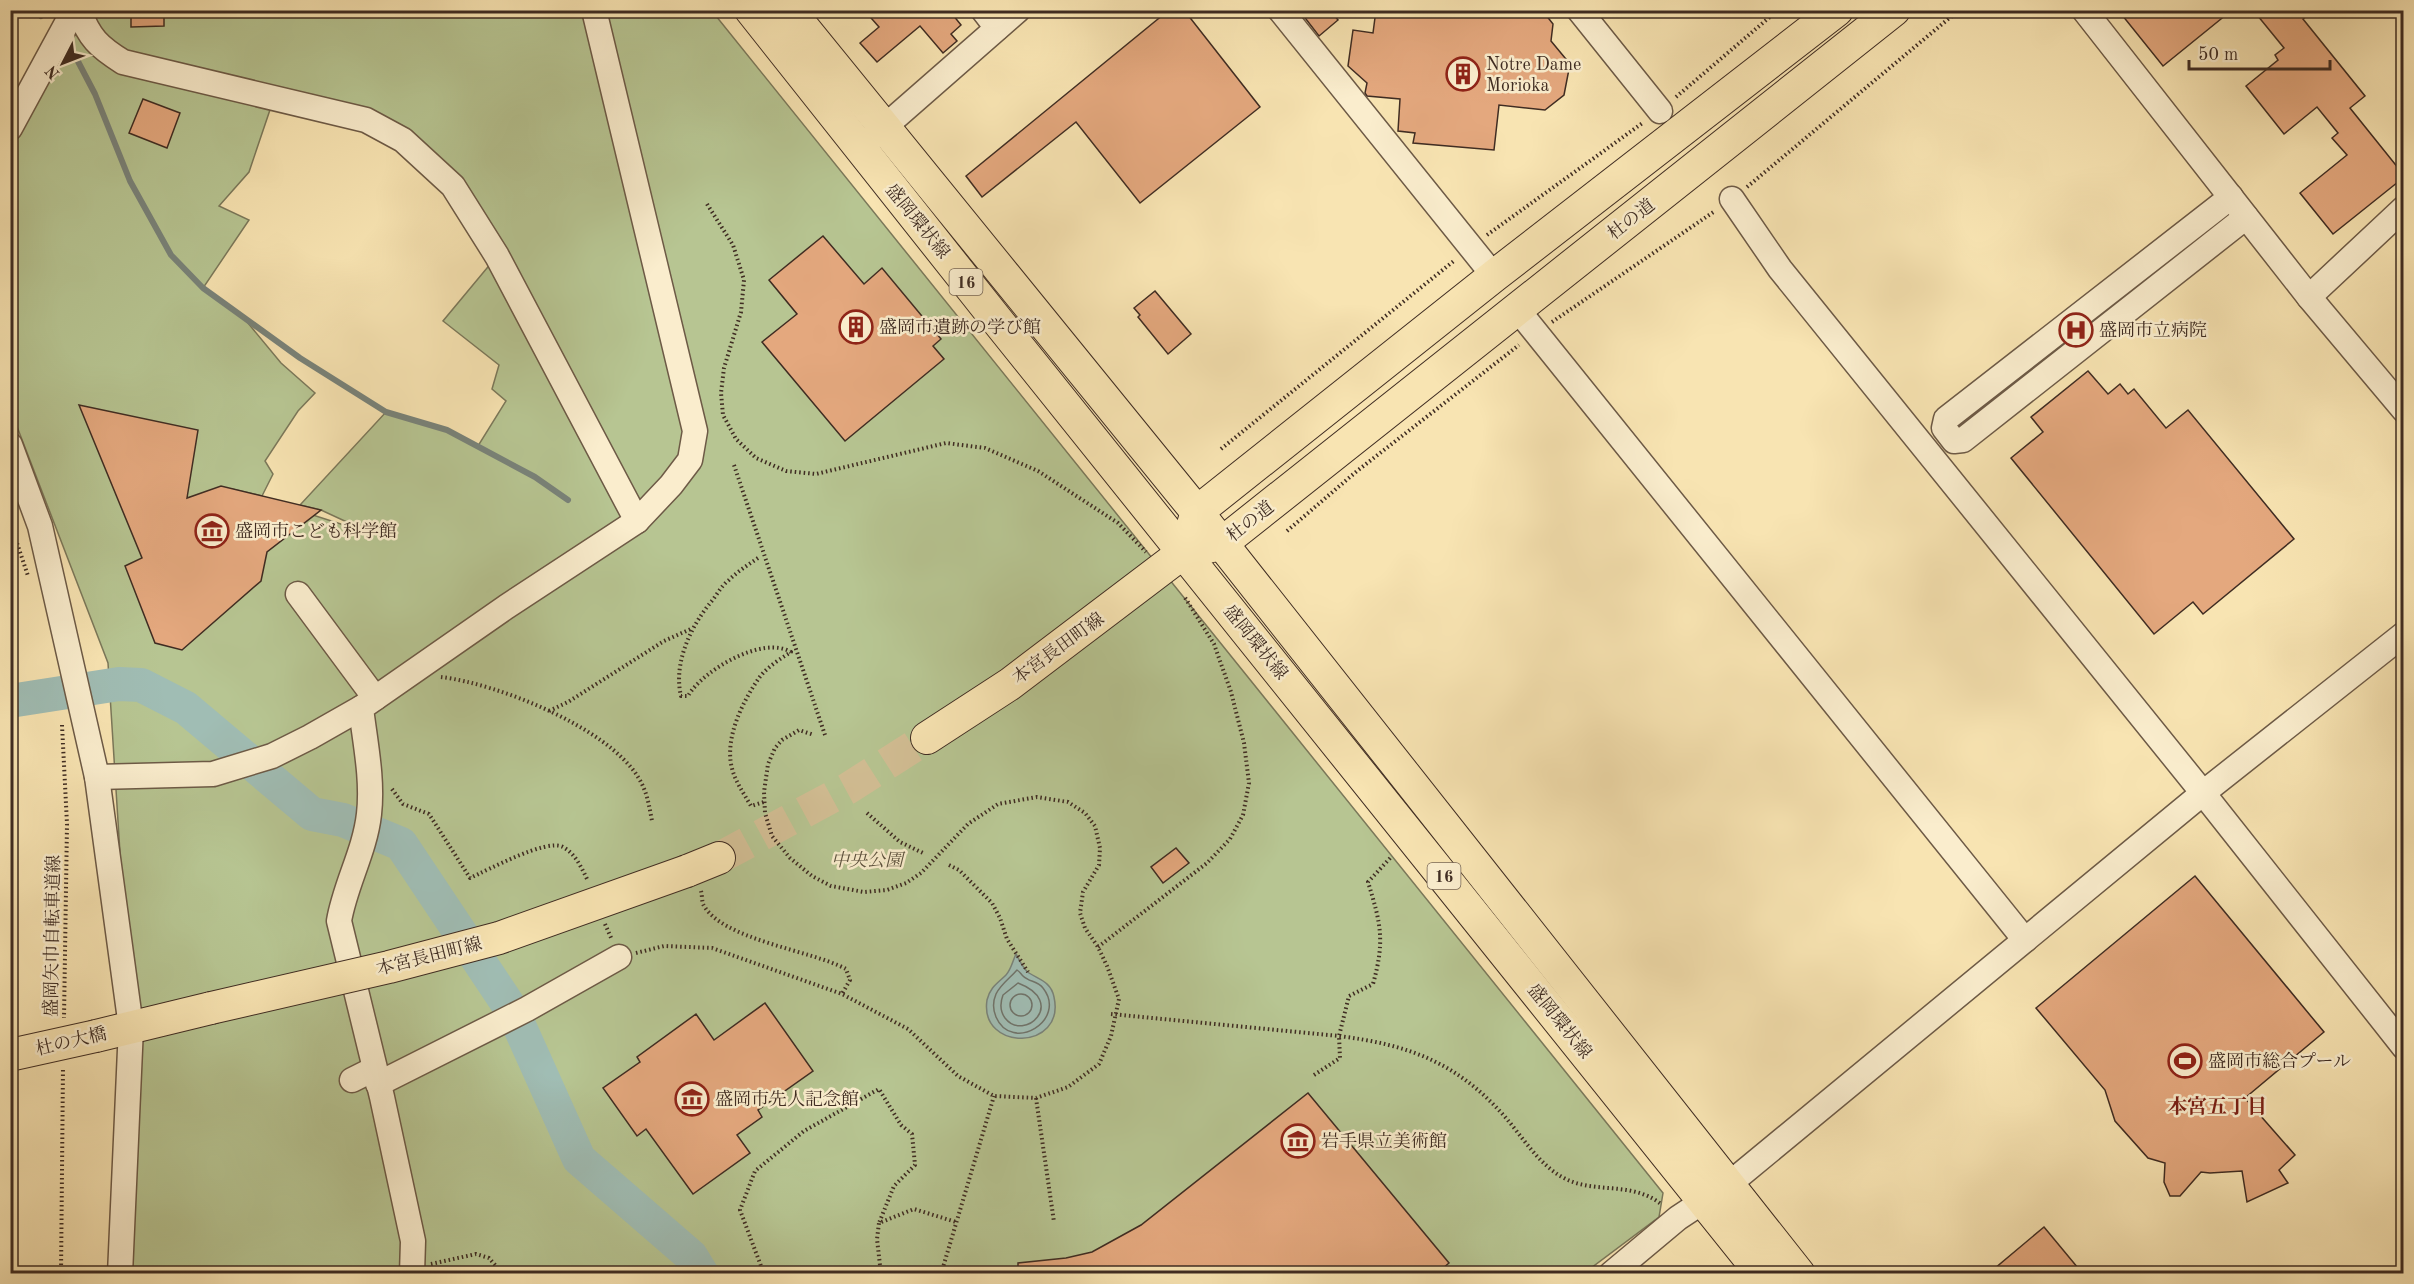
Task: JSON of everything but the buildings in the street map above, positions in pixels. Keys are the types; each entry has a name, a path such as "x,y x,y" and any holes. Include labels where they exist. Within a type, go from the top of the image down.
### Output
{"main road":[{"name":"盛岡環状線","path":"751,10 1174,561 1716,1193 1799,1274"},
{"name":"盛岡環状線","path":"789,10 1197,512 1716,1193 1762,1274"},
{"path":"1174,561 1197,512 1494,276 1837,10"},
{"name":"杜の道","path":"1174,561 1221,544 1527,321 1894,10"},
{"name":"本宮長田町線","path":"927,738 1010,684 1174,561"},
{"name":"本宮長田町線","path":"131,1027 389,967 499,938 701,865"},
{"name":"杜の大橋","path":"10,1055 131,1027"}],"street":[{"path":"10,128 74,10"},
{"path":"79,10 85,28 99,47 123,62 366,120 403,140 453,186 497,256 637,521"},
{"path":"97,777 213,774 272,756 310,737 368,703 506,607 637,521 671,485 690,460 695,431 622,80 594,10"},
{"path":"859,148 885,127 990,19 1018,10"},
{"path":"1280,10 1494,276"},
{"path":"1579,10 1660,111"},
{"path":"2084,10 2309,297 2403,410"},
{"path":"2230,196 1946,419 1944,428 1954,441 1964,440 2246,217"},
{"path":"1732,199 1780,269 2203,793 2403,1047"},
{"path":"2309,297 2403,208"},
{"path":"1527,321 2025,940"},
{"path":"10,445 40,525 97,777 131,1027 120,1274"},
{"path":"298,594 368,703 367,827 344,897 339,921 420,1269"},
{"path":"1611,1274 1678,1218 1716,1193 2203,793 2403,634"},
{"path":"352,1080 376,1077 503,1022 619,957"}],"path":[{"path":"1221,449 1471,247 1660,111 1778,10"},
{"path":"1287,531 1527,321 1732,199 1959,10"},
{"path":"706,204 733,245 744,280 741,312 724,368 721,393 723,415 736,439 756,458 786,471 816,474 946,443 985,448 1038,471 1174,561 1192,607 1214,644 1231,692 1244,743 1249,783 1243,815 1230,839 1207,863 1098,947"},
{"path":"734,465 825,735"},
{"path":"758,558 729,579 706,607 693,628 681,662 680,688 681,696 688,696 705,675 726,661 768,648 783,648 791,652 770,667 750,689 732,734 731,765 736,784 751,806 764,802"},
{"path":"548,711 568,702 664,641 693,628"},
{"path":"411,673 451,678 489,688 548,711 591,732 614,749 637,774 646,791 652,820"},
{"name":"盛岡矢巾自転車道線","path":"62,718 67,824 64,1024"},
{"path":"603,918 619,957 664,946 712,948 842,993 908,1029 958,1076 994,1096 1036,1098 1068,1087 1099,1064 1111,1036 1113,1014 1119,999 1098,947 1085,928 1080,913 1083,892 1099,865 1100,841 1095,826 1085,813 1068,801 1037,797 998,804 968,824 912,880 887,890 864,892 831,886 812,876 790,858 772,836 764,802 768,764 775,748 782,740 799,730 814,735"},
{"path":"369,781 390,787 403,804 429,814 470,878 547,845 562,846 576,858 590,888"},
{"path":"867,813 900,842 923,853"},
{"path":"1314,1075 1340,1058 1340,1036 1349,996 1373,984 1381,954 1379,919 1368,882 1392,856"},
{"path":"701,865 703,904 717,920 756,939 831,961 846,969 850,980 842,993"},
{"path":"949,865 960,870 992,903 1007,939 1028,972"},
{"path":"1113,1014 1340,1036 1404,1047 1450,1069 1470,1082 1499,1110 1543,1161 1559,1175 1579,1184 1639,1191 1653,1198 1678,1218"},
{"path":"61,1274 63,1059"},
{"path":"764,1274 740,1210 755,1171 804,1131 879,1089 901,1125 912,1134 915,1165 894,1186 879,1223 881,1274"},
{"path":"941,1274 994,1096"},
{"path":"1036,1098 1054,1222"},
{"path":"879,1223 914,1209 956,1222"},
{"path":"420,1269 476,1254 489,1258 503,1274"}],"green space":[{"name":"中央公園","path":"91,11 712,11 1663,1193 1659,1217 1583,1274 120,1273 131,1027 108,663 11,411 11,151 72,33 98,46","holes":["274,98 403,140 497,256 443,321 499,365 492,389 506,401 478,446 447,430 386,412 300,505 321,510 375,535 232,489 262,496 273,474 265,461 298,411 315,393 281,363 243,317 203,288 249,220 219,206 249,172"]}],"water":[{"path":"1016,954 1027,971 1048,985 1054,997 1054,1015 1047,1028 1036,1035 1022,1038 1008,1036 996,1029 988,1017 988,996 1008,973"}],"waterway":[{"path":"36,10 41,16"},
{"path":"65,43 72,50 95,94 130,181 171,255 203,288 300,358 386,412 447,430 535,477 568,500"},
{"path":"10,701 119,684 141,685 186,708 312,814 343,820 401,844 513,1012 579,1159 691,1256 702,1274"}],"tunnel":[{"path":"719,858 847,789 927,738"}],"place":[{"name":"Notre Dame Morioka","path":"1463,74"},
{"name":"盛岡市遺跡の学び館","path":"856,327"},
{"name":"盛岡市立病院","path":"2076,330"},
{"name":"盛岡市こども科学館","path":"212,531"},
{"name":"盛岡市総合プール","path":"2185,1061"},
{"name":"盛岡市先人記念館","path":"692,1099"},
{"name":"岩手県立美術館","path":"1298,1141"}],"district":[{"name":"本宮五丁目","path":"2217,1106"}]}
